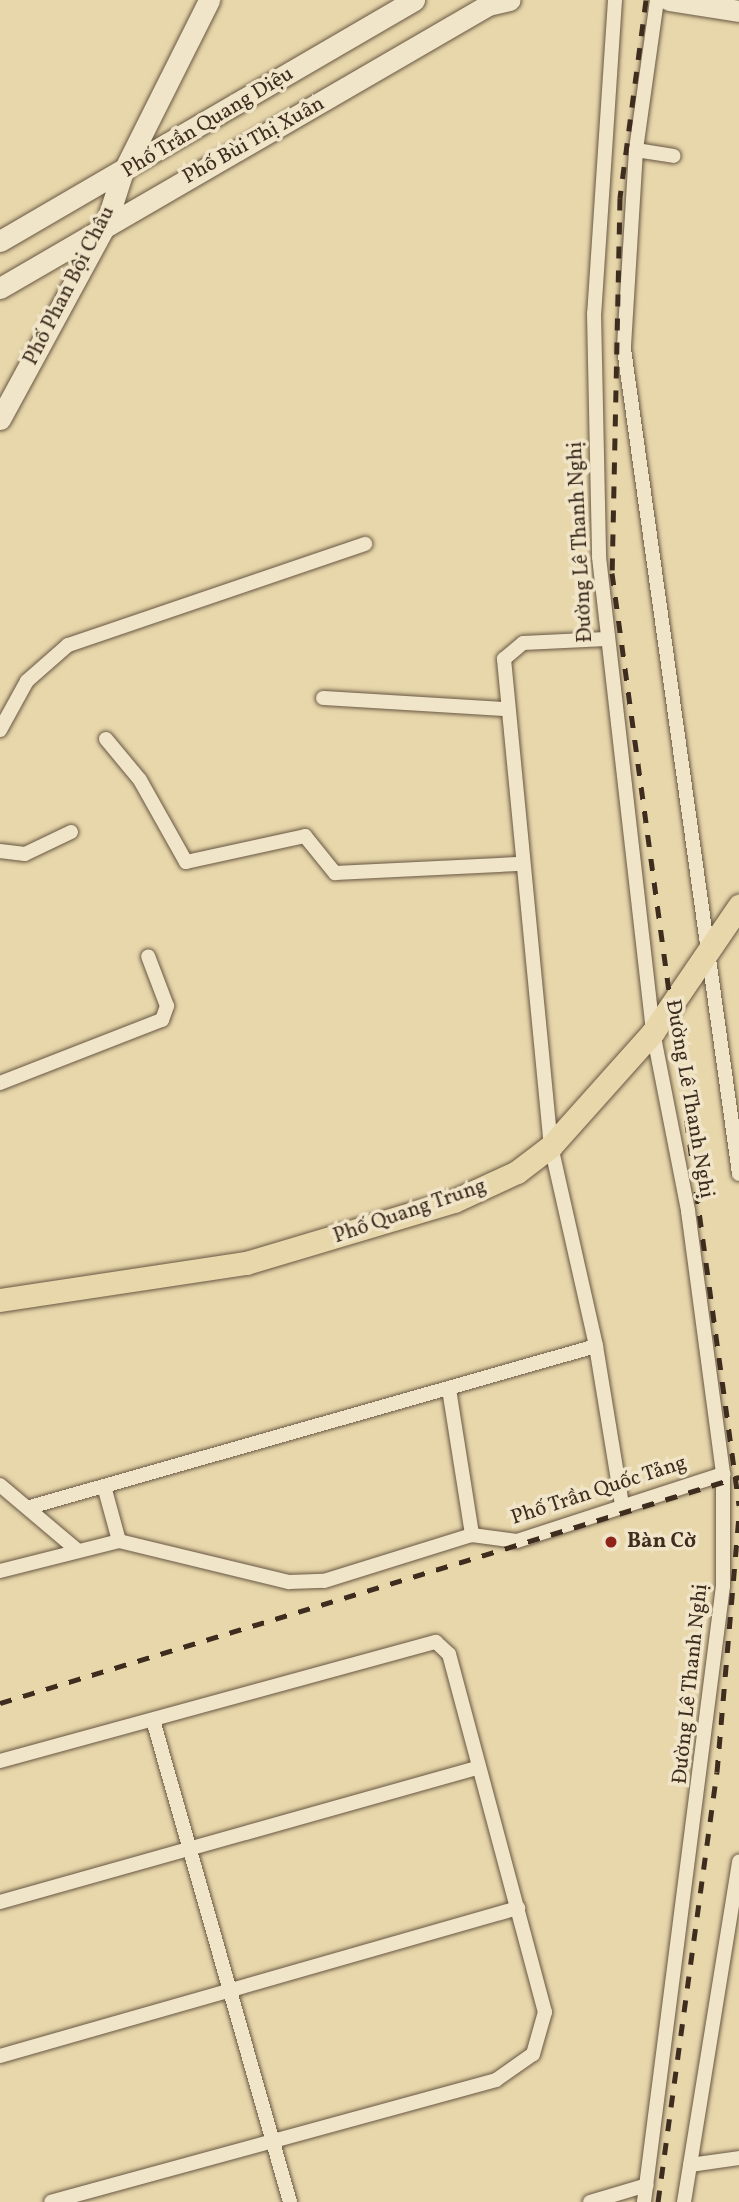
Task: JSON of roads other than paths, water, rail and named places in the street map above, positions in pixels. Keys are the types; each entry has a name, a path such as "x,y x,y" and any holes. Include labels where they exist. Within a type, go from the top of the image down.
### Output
{"main road":[{"name":"Phố Phan Bội Châu","path":"2,407 106,224 122,174 209,0"},
{"name":"Phố Trần Quang Diệu","path":"0,242 122,174 414,0"},
{"name":"Phố Bùi Thị Xuân","path":"0,288 106,224 488,5 509,0"},
{"path":"669,0 739,11"},
{"name":"Phố Quang Trung","path":"0,1300 246,1263 369,1230 475,1192 551,1146 653,1032 739,906"}],"street":[{"name":"Đường Lê Thanh Nghị","path":"615,0 594,313 606,639 653,1032 688,1210 723,1474 723,1586 644,2202"},
{"path":"657,0 636,150 624,349 706,958 739,1174"},
{"path":"636,150 674,156"},
{"path":"0,730 27,681 68,645 365,544"},
{"path":"606,639 509,649 505,709 551,1146 596,1346 622,1504"},
{"path":"323,698 505,709"},
{"path":"106,739 140,780 186,862 305,836 335,873 522,864"},
{"path":"0,852 24,855 71,832"},
{"path":"0,1083 162,1020 167,1006 148,956"},
{"path":"30,1507 449,1390 596,1346"},
{"path":"449,1390 472,1535"},
{"name":"Phố Trần Quốc Tảng","path":"0,1571 119,1541 307,1582 472,1535 517,1541 622,1504 723,1474"},
{"path":"0,1485 30,1507 77,1550"},
{"path":"104,1486 119,1541"},
{"path":"0,1761 436,1642 449,1654 545,2012 543,2033 519,2068 496,2080 51,2202"},
{"path":"153,1720 290,2202"},
{"path":"0,1902 478,1768"},
{"path":"684,2202 739,1861"},
{"path":"0,2056 518,1908"},
{"path":"690,2165 739,2158"},
{"path":"590,2202 647,2185"},
{"path":"628,2202 647,2185"}],"railway":[{"path":"646,0 620,198 612,573 739,1505"},
{"path":"0,1703 739,1477"},
{"path":"658,2202 717,1772 739,1513"}],"place":[{"name":"Bàn Cờ","path":"611,1542"}]}
